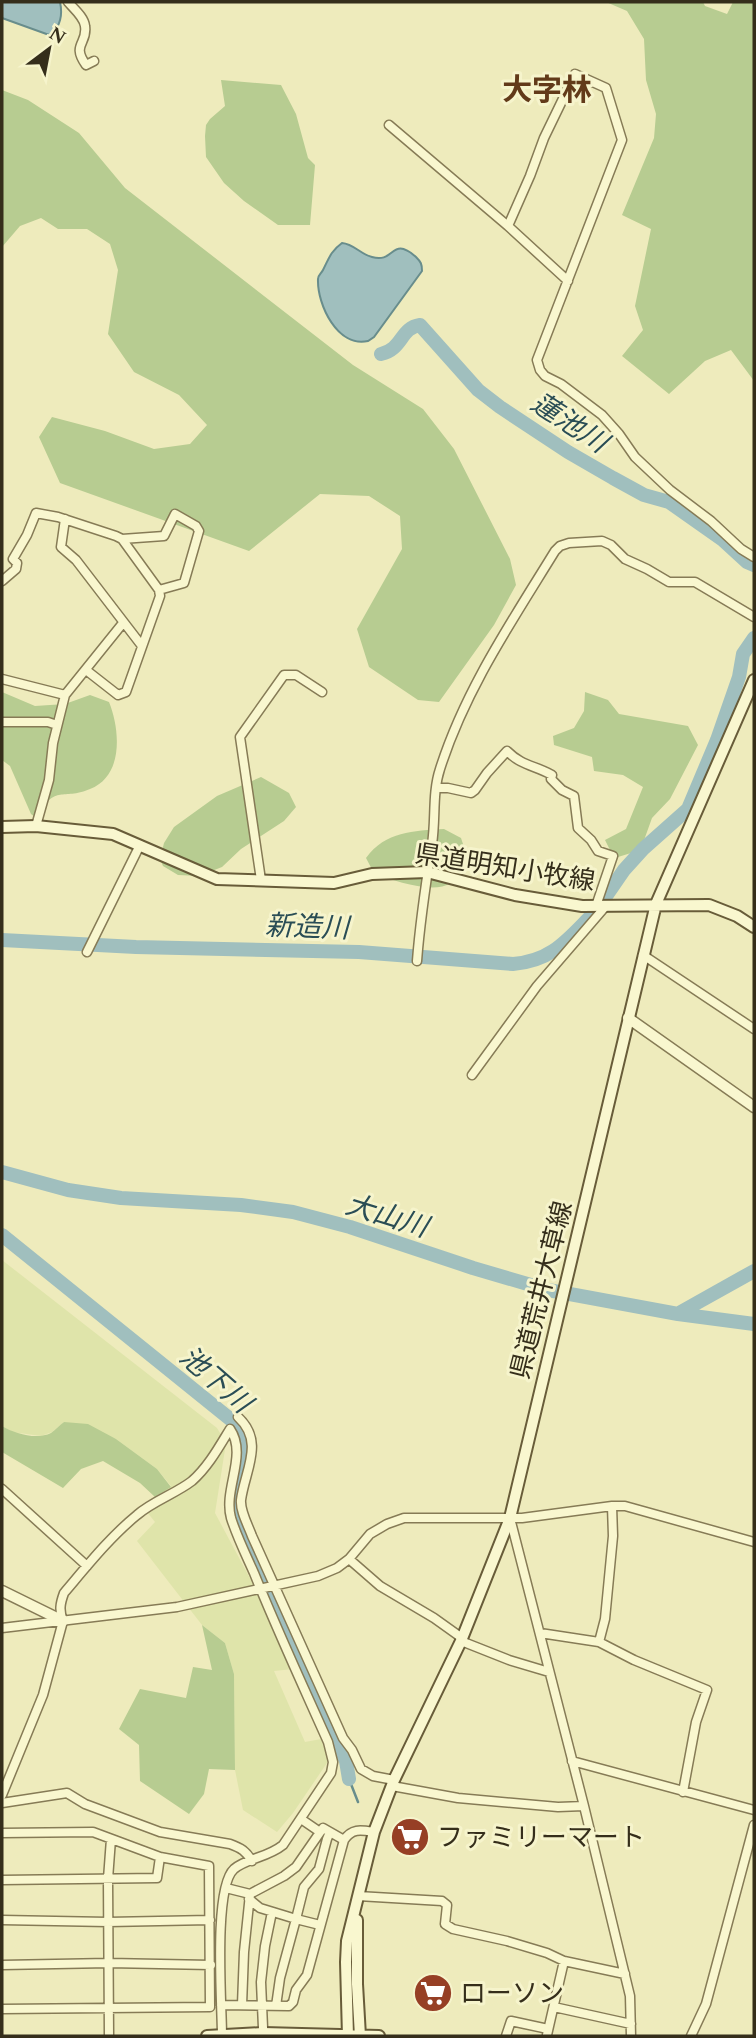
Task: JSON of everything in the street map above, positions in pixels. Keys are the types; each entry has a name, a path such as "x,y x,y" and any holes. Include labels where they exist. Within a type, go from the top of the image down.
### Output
{"main road":[{"name":"県道荒井大草線","path":"348,2036 346,1951 373,1832 393,1783 461,1639 510,1518 656,904 754,680"},
{"name":"県道明知小牧線","path":"2,827 36,826 113,834 217,879 334,883 372,874 427,872 515,895 600,906 709,905 737,916 754,927"},
{"name":"県道荒井大草線","path":"357,1901 360,2036"},
{"path":"207,2036 264,2033 379,2036"}],"street":[{"path":"68,2 85,25 80,56 86,65 94,61"},
{"path":"508,226 544,138 575,74 606,88 622,140 537,360 540,370 602,415 619,433 635,457 659,480 754,557"},
{"path":"389,125 568,281"},
{"path":"2,581 16,569 17,563 13,559 36,513 65,519 122,539 159,590 160,596 126,692 118,695 86,670"},
{"path":"122,539 164,536 175,514 196,526 199,531 184,583 159,590"},
{"path":"65,519 61,547 76,560 142,646"},
{"path":"417,961 439,772 467,700 540,575 560,546 602,541 611,545 625,559 669,582 695,582 754,617"},
{"path":"36,826 49,780 50,760 65,695 123,623"},
{"path":"261,880 240,737 284,675 296,675 322,692"},
{"path":"2,679 65,695"},
{"path":"2,722 48,722 57,725"},
{"path":"436,788 471,793 507,751 523,764 552,775 554,784 574,796 578,828 592,840 598,851 613,856 600,906 472,1075"},
{"path":"87,952 140,845"},
{"path":"643,955 754,1029"},
{"path":"628,1018 754,1107"},
{"path":"238,1417 248,1427 252,1438 251,1457 241,1502 252,1536 343,1738 361,1769 393,1783 458,1798 558,1807 584,1806"},
{"path":"2,1795 43,1695 63,1621 59,1612 64,1593 139,1513 192,1480 206,1466 230,1429 236,1437 238,1448 231,1482 230,1511 260,1589 328,1742 333,1762 331,1773 283,1845 273,1854 235,1869 228,1879 221,1919 222,2036"},
{"path":"2,1489 88,1566"},
{"path":"599,1642 606,1619 613,1536 612,1506"},
{"path":"2,1628 177,1607 318,1576 337,1568 349,1559 370,1535 387,1524 404,1518 536,1517 625,1506 754,1542"},
{"path":"510,1518 625,1974 630,1996 631,2036"},
{"path":"349,1559 380,1586 461,1639 509,1660 550,1672"},
{"path":"2,1591 63,1621"},
{"path":"540,1633 599,1642 634,1660 707,1690 696,1722 683,1791"},
{"path":"572,1761 754,1810"},
{"path":"2,1804 67,1793 85,1804 160,1832 230,1844 245,1851 252,1861"},
{"path":"301,1819 320,1832"},
{"path":"691,2036 706,2004 754,1825"},
{"path":"250,1896 296,1867 323,1828 344,1840"},
{"path":"221,2005 289,2006 293,2002 296,1990 307,1975 344,1840 349,1833 356,1830 373,1832"},
{"path":"2,1833 93,1832 160,1857 209,1866 211,1965 210,2007 2,2009"},
{"path":"276,2006 280,1978 304,1887 319,1869 330,1832"},
{"path":"109,2036 107,1879 111,1839"},
{"path":"2,1880 157,1878 160,1857"},
{"path":"226,1888 250,1896 260,1908 320,1926"},
{"path":"242,2005 250,1896"},
{"path":"357,1901 442,1900 447,1905 445,1924 453,1929 507,1941 564,1961 625,1974"},
{"path":"263,2028 261,1982 272,1912"},
{"path":"2,1920 210,1920"},
{"path":"507,2032 511,2021 548,2032 564,1961"},
{"path":"2,1965 211,1965"},
{"path":"554,2007 631,2024"}],"green space":[{"path":"606,2 703,2 705,6 727,14 733,2 754,2 754,381 731,350 705,361 669,394 622,356 643,330 635,306 651,229 622,215 654,138 656,114 646,80 644,39 627,11"},
{"path":"221,80 281,85 296,114 308,158 315,165 310,225 278,225 224,183 206,157 206,125 225,106"},
{"path":"2,90 28,100 79,133 125,188 353,365 423,409 454,449 510,559 516,585 494,625 439,702 418,700 369,667 357,629 402,549 400,516 369,496 320,494 249,551 60,483 39,437 52,417 105,431 154,449 190,444 207,425 179,395 134,372 108,334 118,270 110,244 87,229 58,229 41,218 20,226 2,247"},
{"path":"2,692 35,706 65,704 90,695 109,702 117,738 114,763 109,774 101,783 90,789 55,796 35,817 31,814 10,766 2,760"},
{"path":"585,692 608,700 619,714 688,726 698,745 670,799 652,818 643,843 631,853 618,857 611,852 605,840 626,829 643,787 623,775 594,771 592,757 554,745 553,736 574,728 584,711"},
{"path":"261,777 289,793 296,807 284,821 241,849 222,867 199,876 178,875 163,866 160,859 164,843 174,827 217,796"},
{"path":"444,829 461,838 469,862 456,879 443,886 424,887 375,875 366,858 391,837"},
{"path":"2,1260 217,1428 226,1443 215,1513 259,1595 293,1669 274,1671 305,1742 321,1739 329,1760 277,1832 243,1810 235,1770 234,1674 225,1643 202,1625 137,1541 155,1522 143,1507 171,1486 157,1469 116,1439 64,1422 52,1432 41,1436 12,1432 2,1426"},
{"path":"64,1422 88,1424 116,1439 157,1469 171,1487 155,1497 140,1483 103,1461 81,1469 63,1488 2,1452 2,1426 20,1434 39,1436 51,1433"},
{"path":"202,1625 225,1643 234,1674 235,1770 209,1769 204,1794 189,1814 140,1781 139,1745 119,1729 140,1689 186,1698 193,1667 212,1670"}],"water":[{"path":"2,2 60,2 59,24 52,36 2,18"},
{"path":"342,243 368,256 379,258 402,249 416,257 421,265 422,271 374,337 368,341 347,338 331,322 321,301 319,276 333,252"}],"waterway":[{"name":"蓮池川","path":"381,354 394,348 409,330 420,325 478,390 500,407 613,478 644,495 669,502 754,565"},
{"name":"新造川","path":"604,899 643,849 688,809 717,740 739,677 743,654 754,638"},
{"name":"新造川","path":"2,940 136,947 359,952 513,964 549,954 593,914"},
{"name":"大山川","path":"2,1172 68,1190 121,1198 241,1205 293,1212 350,1227 548,1290 678,1314 754,1324"},
{"name":"池下川","path":"2,1235 240,1427 244,1442 234,1488 237,1517 346,1761 349,1779"},
{"path":"679,1313 754,1271"},
{"path":"349,1779 358,1802"}],"place":[{"name":"ファミリーマート","path":"410,1837"},
{"name":"ローソン","path":"433,1993"}],"district":[{"name":"大字林","path":"547,90"}]}
